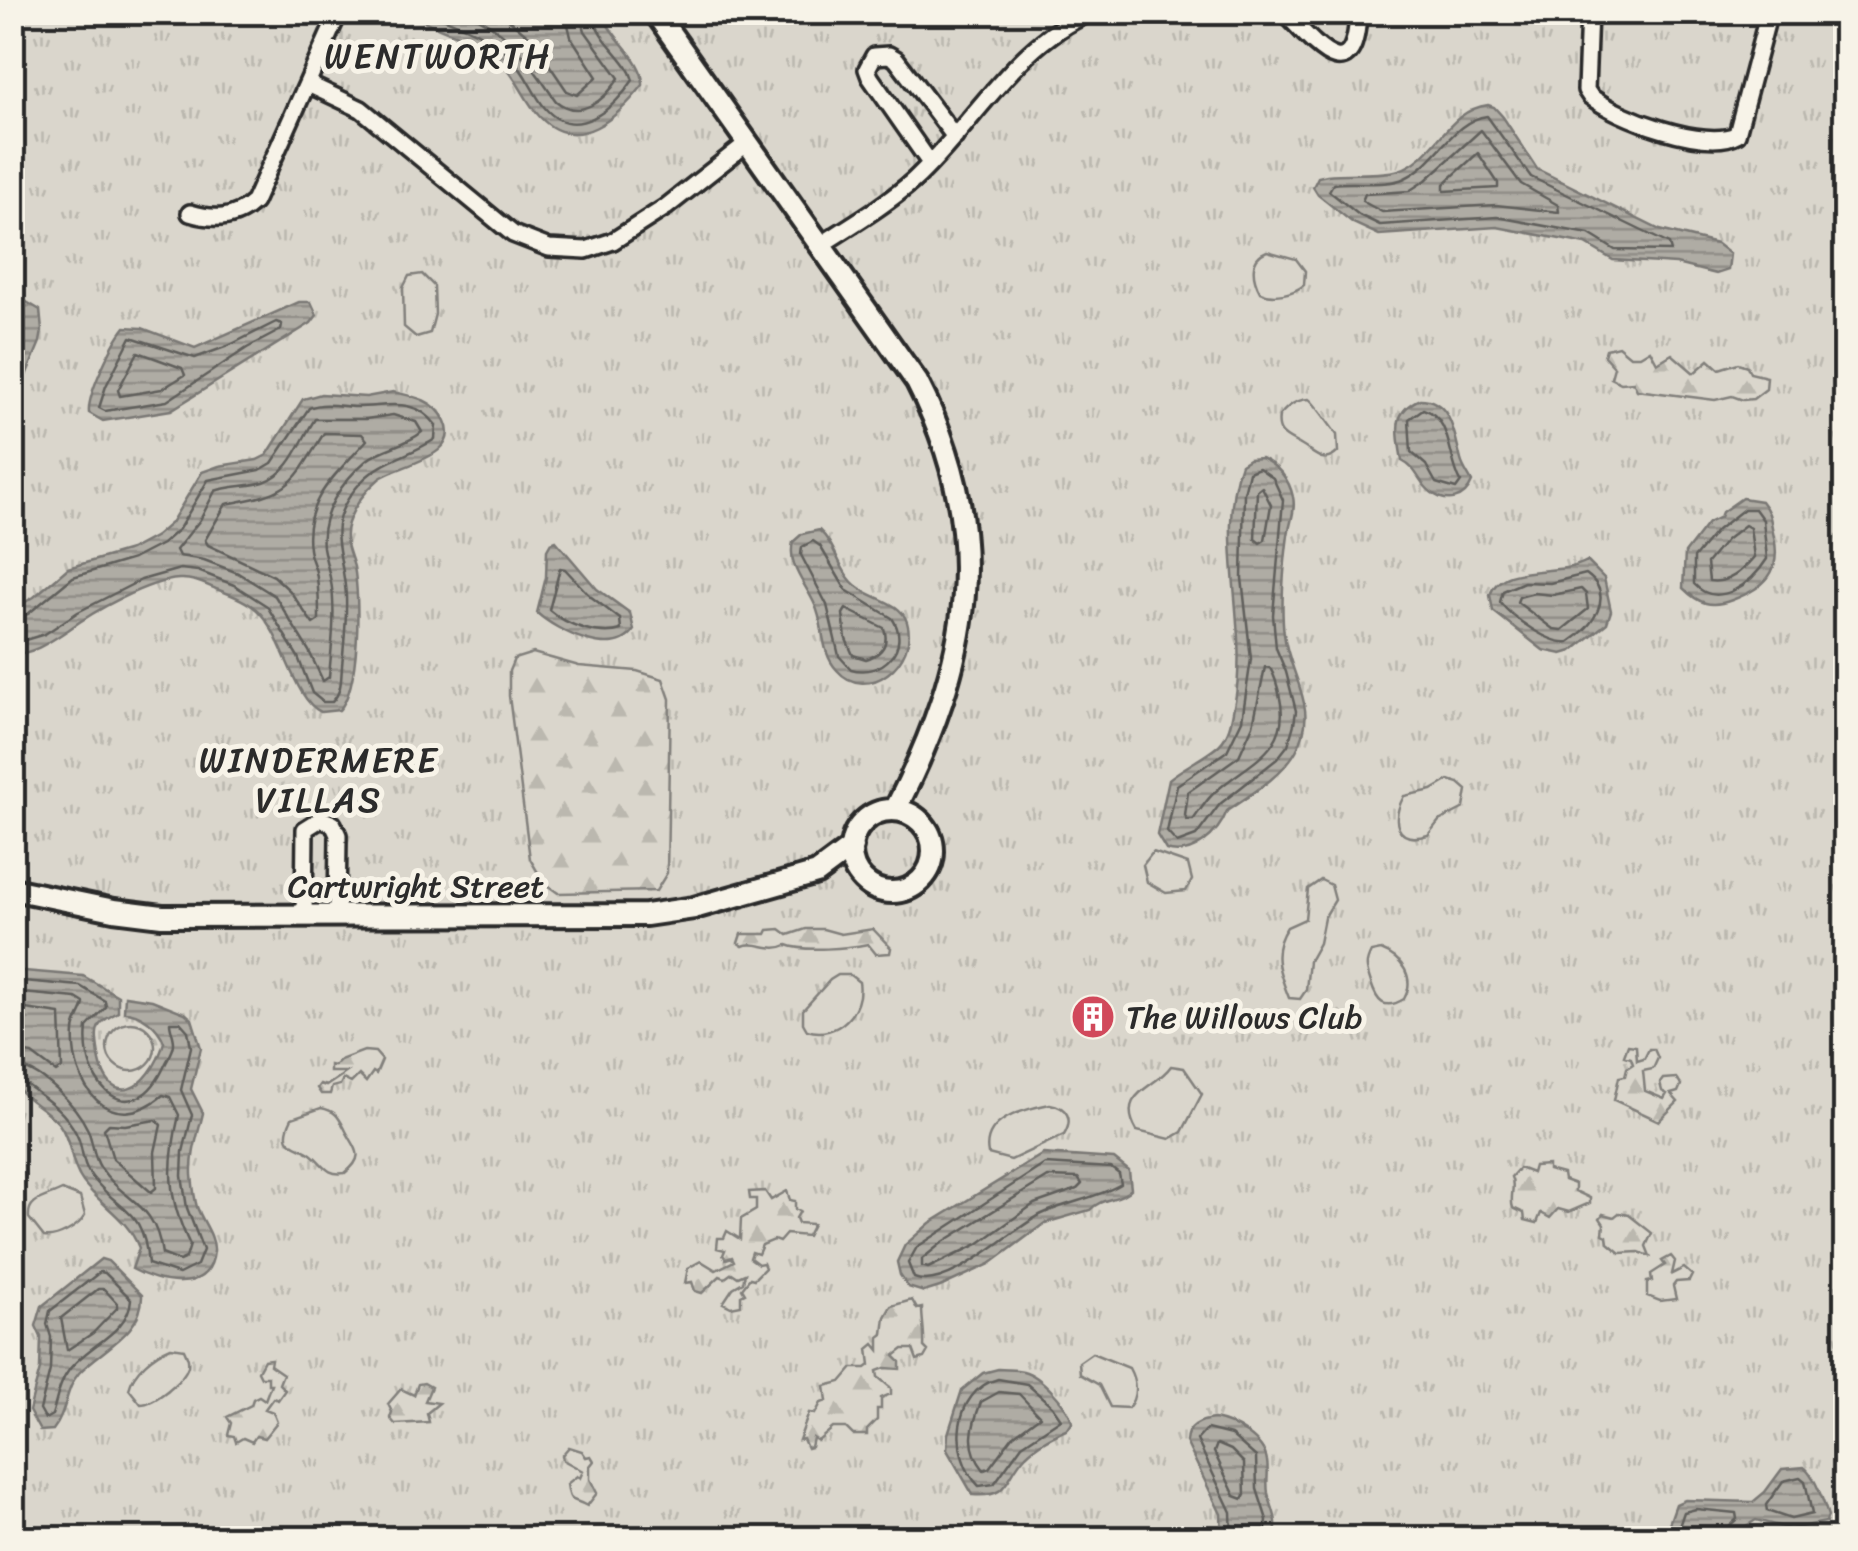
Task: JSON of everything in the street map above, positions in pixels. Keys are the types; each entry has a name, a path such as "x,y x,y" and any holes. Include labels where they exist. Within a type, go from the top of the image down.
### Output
{"street":[{"path":"190,213 221,218 254,202 339,12"},
{"path":"655,12 917,382 937,421 963,509 967,559 964,593 958,639 922,757 896,810"},
{"path":"819,246 912,181 1044,41 1092,12"},
{"path":"1284,12 1325,55 1335,58 1344,56 1356,43 1358,12"},
{"path":"1589,12 1586,90 1590,96 1663,130 1711,142 1726,141 1738,134 1769,12"},
{"path":"930,162 870,77 867,69 874,56 889,55 896,59 955,137"},
{"path":"308,84 376,118 512,234 536,245 561,250 586,250 614,242 746,144"},
{"path":"919,819 922,757"},
{"path":"896,810 919,819 932,839 933,850 932,862 919,882 910,888 886,891 865,882 858,872 852,847 866,820 896,810"},
{"path":"304,916 304,838 309,824 320,819 333,824 338,835 337,916"},
{"name":"Cartwright Street","path":"817,873 852,847"},
{"name":"Cartwright Street","path":"12,889 162,916 670,913 817,873 858,872"}],"green space":[{"path":"12,13 1845,13 1845,1538 13,1538"},
{"path":"1267,251 1296,259 1305,271 1304,285 1283,294 1260,292 1254,268 1257,258"},
{"path":"422,274 434,286 435,314 430,333 416,337 404,327 403,288 409,276"},
{"path":"1618,346 1630,356 1650,350 1657,363 1672,354 1694,373 1709,360 1719,369 1738,363 1747,366 1750,373 1767,377 1766,389 1753,399 1743,400 1637,390 1633,382 1621,383 1611,378 1614,367 1604,356 1606,349"},
{"path":"1309,399 1337,435 1338,452 1328,458 1287,438 1279,428 1279,416 1286,409"},
{"path":"533,653 579,666 637,671 663,679 670,699 667,873 656,891 558,893 544,883 530,859 509,671 514,659"},
{"path":"1449,780 1467,790 1464,808 1439,821 1428,835 1402,833 1397,822 1404,796 1432,790"},
{"path":"1153,852 1188,864 1192,880 1186,891 1166,893 1147,882 1143,865"},
{"path":"1321,880 1331,885 1335,900 1324,918 1319,943 1309,961 1306,990 1300,999 1289,998 1279,971 1279,945 1287,927 1305,919 1308,889"},
{"path":"780,929 788,935 806,929 841,934 873,929 891,948 890,953 876,954 868,944 815,949 738,943 741,934 766,934 768,930"},
{"path":"1381,950 1401,963 1408,976 1404,999 1391,1004 1379,1000 1367,971 1371,952"},
{"path":"838,975 850,975 859,982 853,1013 828,1031 807,1030 803,1010"},
{"path":"131,1023 148,1030 155,1047 148,1064 131,1071 114,1064 107,1047 114,1030"},
{"path":"1628,1045 1636,1046 1637,1061 1644,1059 1649,1049 1654,1049 1658,1058 1653,1069 1643,1071 1645,1091 1664,1099 1667,1094 1662,1091 1663,1079 1676,1078 1681,1085 1678,1092 1671,1094 1678,1102 1659,1121 1614,1100 1619,1077 1625,1076 1633,1064 1631,1058 1624,1056"},
{"path":"364,1051 375,1052 382,1060 376,1074 373,1072 366,1082 359,1075 351,1083 343,1079 340,1085 332,1087 330,1094 321,1094 317,1088 320,1084 326,1086 347,1072 330,1072 330,1065"},
{"path":"1171,1066 1184,1068 1202,1094 1182,1132 1170,1139 1137,1131 1131,1118 1134,1100"},
{"path":"1050,1104 1067,1115 1064,1135 1011,1160 988,1154 991,1132 998,1124 1018,1113"},
{"path":"321,1108 338,1117 357,1151 356,1161 345,1173 329,1171 288,1139 292,1118"},
{"path":"1548,1165 1548,1170 1563,1174 1564,1180 1575,1184 1575,1191 1590,1198 1590,1203 1569,1212 1558,1209 1550,1218 1541,1213 1537,1223 1525,1220 1524,1213 1513,1208 1511,1177 1519,1168 1532,1173 1534,1166"},
{"path":"62,1190 80,1197 85,1215 67,1231 44,1237 29,1218 29,1211 39,1200"},
{"path":"765,1191 771,1200 787,1191 790,1200 795,1201 795,1209 800,1211 798,1223 813,1224 807,1236 786,1234 779,1242 762,1245 758,1254 752,1252 750,1258 763,1263 765,1268 742,1288 745,1293 741,1295 741,1305 731,1307 723,1303 733,1288 743,1282 745,1274 720,1276 702,1293 695,1291 692,1282 685,1283 688,1268 701,1261 716,1270 734,1261 732,1257 726,1259 725,1250 717,1248 718,1238 724,1238 727,1231 740,1239 741,1219 756,1210 756,1199 750,1199 749,1192"},
{"path":"1619,1213 1629,1215 1652,1233 1646,1246 1650,1256 1620,1253 1608,1243 1600,1218 1603,1214 1614,1217"},
{"path":"1671,1256 1675,1261 1672,1274 1684,1268 1692,1275 1689,1281 1673,1286 1676,1299 1660,1301 1647,1296 1651,1274"},
{"path":"912,1300 917,1309 922,1308 924,1347 928,1351 924,1358 917,1360 913,1349 903,1349 894,1356 900,1369 877,1371 878,1377 891,1388 891,1394 881,1398 877,1420 867,1435 833,1428 818,1441 813,1438 807,1448 803,1439 799,1440 809,1413 815,1414 821,1403 827,1401 825,1386 841,1382 853,1368 870,1365 868,1349 874,1344 879,1350 879,1337 891,1306"},
{"path":"171,1347 184,1349 188,1361 185,1372 161,1396 141,1404 129,1389 131,1382 145,1364"},
{"path":"1092,1353 1129,1368 1135,1388 1128,1408 1110,1407 1099,1385 1080,1374 1079,1362"},
{"path":"271,1359 270,1365 283,1374 279,1384 285,1390 265,1409 273,1412 277,1422 264,1438 256,1436 252,1442 243,1438 236,1442 234,1436 228,1435 231,1423 227,1417 251,1405 259,1396 265,1400 271,1384 258,1371 264,1360"},
{"path":"418,1384 431,1387 425,1401 439,1403 427,1413 429,1422 395,1424 388,1404 401,1389 414,1395"},
{"path":"569,1447 594,1461 590,1479 597,1493 587,1506 569,1495 567,1484 577,1476 580,1478 583,1471 563,1460 562,1455"}],"water":[{"path":"410,13 602,13 638,66 643,85 610,119 583,132 568,133 540,117 505,66 488,51"},
{"path":"1488,105 1503,117 1537,169 1660,230 1717,244 1730,254 1728,270 1716,274 1676,264 1613,260 1586,244 1497,227 1379,235 1353,223 1313,187 1318,177 1399,170 1422,156 1462,116"},
{"path":"25,301 40,310 42,331 13,407 13,303"},
{"path":"299,302 311,302 317,315 311,323 171,410 103,421 89,413 96,381 125,327 142,328 195,348"},
{"path":"393,392 436,408 448,434 437,452 379,479 361,499 348,523 346,540 356,581 357,642 351,683 339,710 321,712 311,705 257,610 232,595 189,579 166,581 137,591 42,646 13,654 13,609 68,568 130,550 156,536 171,523 202,472 267,455 303,399 321,394 366,397"},
{"path":"1420,399 1439,405 1454,430 1462,463 1472,482 1455,499 1431,492 1402,461 1400,417"},
{"path":"1261,458 1282,473 1294,502 1282,610 1287,649 1305,706 1303,735 1283,769 1227,811 1211,836 1185,851 1166,850 1157,835 1169,779 1220,744 1230,724 1238,672 1231,549 1234,491 1241,464"},
{"path":"1742,498 1761,501 1769,514 1776,550 1773,570 1761,584 1732,600 1718,604 1700,601 1683,588 1685,553 1708,523"},
{"path":"819,530 852,581 899,610 907,622 909,637 898,664 875,680 849,680 832,663 818,613 795,567 793,542 802,534"},
{"path":"556,541 597,589 630,613 634,630 625,639 613,643 586,640 537,613 546,577 547,550"},
{"path":"1587,561 1604,578 1611,611 1607,623 1572,651 1562,654 1543,650 1493,611 1490,595 1496,584 1506,578"},
{"path":"12,970 83,976 118,996 118,1012 101,1024 97,1038 103,1070 110,1083 119,1089 140,1083 158,1059 164,1042 148,1021 124,1012 125,996 152,1000 192,1019 201,1048 191,1089 203,1113 192,1175 197,1207 214,1245 210,1265 203,1275 193,1280 168,1281 132,1269 139,1248 134,1237 83,1182 59,1124 13,1081"},
{"path":"1043,1154 1114,1159 1129,1171 1131,1189 1090,1210 1045,1223 990,1264 940,1287 924,1292 908,1287 897,1262 905,1245 930,1223"},
{"path":"101,1259 108,1261 142,1295 140,1309 119,1340 79,1373 53,1430 40,1431 29,1411 40,1369 41,1337 36,1326 42,1306"},
{"path":"998,1369 1023,1371 1038,1379 1060,1401 1072,1423 1026,1455 1001,1490 973,1495 947,1450 948,1434 962,1390 983,1373"},
{"path":"1214,1419 1247,1433 1265,1453 1268,1493 1276,1520 1274,1538 1222,1538 1221,1514 1186,1442 1195,1425"},
{"path":"1804,1467 1822,1497 1826,1522 1790,1529 1756,1520 1726,1538 1664,1538 1676,1504 1685,1500 1753,1502 1782,1469"}],"place":[{"name":"The Willows Club","path":"1093,1017"}],"district":[{"name":"WENTWORTH","path":"438,56"},
{"name":"WINDERMERE VILLAS","path":"319,780"}]}
